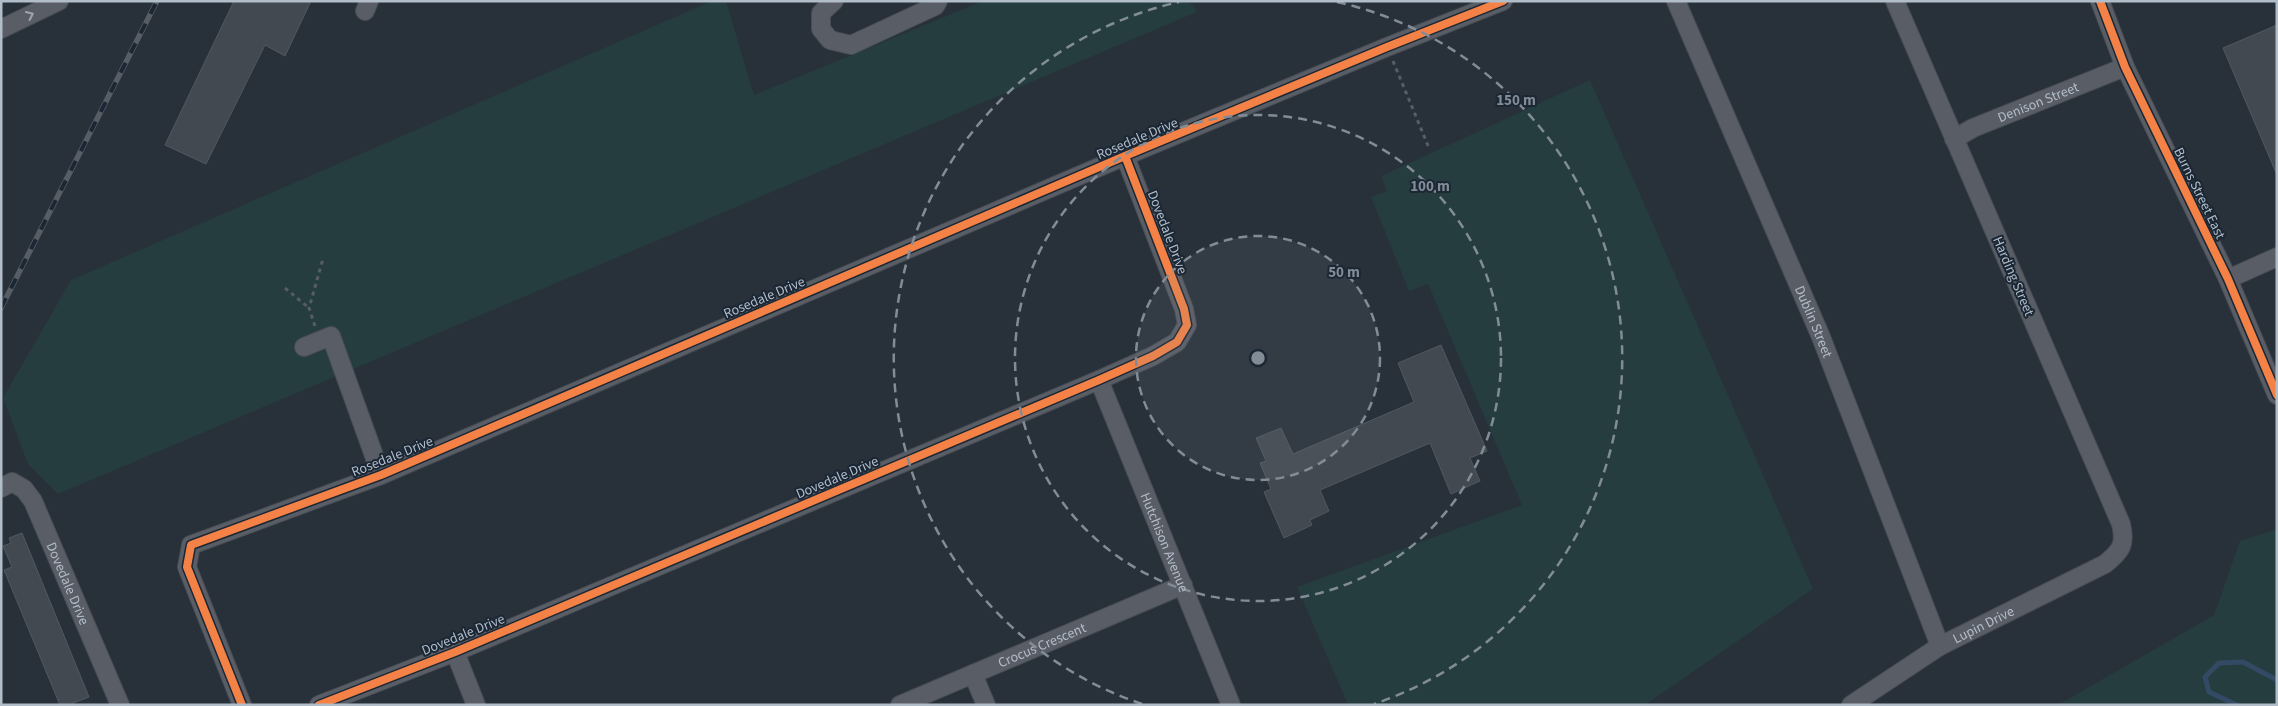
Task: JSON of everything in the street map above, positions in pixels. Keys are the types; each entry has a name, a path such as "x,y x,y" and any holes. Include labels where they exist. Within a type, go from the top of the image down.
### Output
{"street":[{"path":"1,28 59,1"},
{"path":"834,1 821,13 821,29 830,40 851,45 935,6 938,1"},
{"name":"Rosedale Drive","path":"242,705 187,567 191,545 381,475 1125,156 1503,1"},
{"name":"Dublin Street","path":"1676,1 1821,337 1940,646"},
{"name":"Harding Street","path":"1895,1 2121,524 2125,539 2120,551"},
{"name":"Burns Street East","path":"2100,1 2125,67 2228,279 2277,395"},
{"name":"Denison Street","path":"1954,139 1973,128 2125,67"},
{"name":"Dovedale Drive","path":"319,705 455,652 1099,380 1153,356 1177,342 1187,325 1184,308 1125,156"},
{"path":"2228,279 2277,257"},
{"path":"312,344 331,336 381,475"},
{"name":"Hutchison Avenue","path":"1099,380 1231,705"},
{"name":"Dovedale Drive","path":"1,488 12,482 24,489 33,501 120,705"},
{"name":"Lupin Drive","path":"1851,705 1940,646 2105,564 2120,551"},
{"name":"Crocus Crescent","path":"900,705 1183,585"},
{"path":"455,652 476,705"},
{"path":"973,674 986,705"}],"path":[{"path":"1387,47 1429,148"},
{"path":"312,344 310,308 323,259"},
{"path":"285,288 310,308"}],"green space":[{"path":"712,1 726,1 754,95 983,1 1189,1 1197,12 58,494 28,464 3,398 71,280"},
{"path":"1590,80 1813,589 1645,705 1348,705 1297,587 1522,505 1428,284 1409,291 1371,197 1387,191 1381,176"},
{"path":"2277,529 2277,705 2058,705 2214,615 2240,541"}],"building":[{"path":"234,1 311,1 285,56 265,45 206,164 165,145"},
{"path":"2277,25 2277,175 2223,48"},
{"path":"1441,345 1487,451 1470,458 1480,481 1451,494 1430,443 1320,490 1329,511 1310,520 1312,525 1284,538 1264,492 1271,489 1260,463 1266,461 1256,438 1281,428 1293,454 1414,402 1398,363"},
{"path":"22,533 89,697 68,705 60,705 4,570 12,567 3,546 11,543 9,538"}],"waterway":[{"path":"2237,705 2209,692 2205,677 2219,663 2243,662 2277,680"}],"railway":[{"path":"1,308 157,1"}],"cycle path":[{"path":"242,705 187,567 191,545 381,475 1125,156 1503,1"},
{"path":"2100,1 2125,67 2228,279 2277,395"},
{"path":"319,705 455,652 1099,380 1153,356 1177,342 1187,325 1184,309 1125,156"}]}
